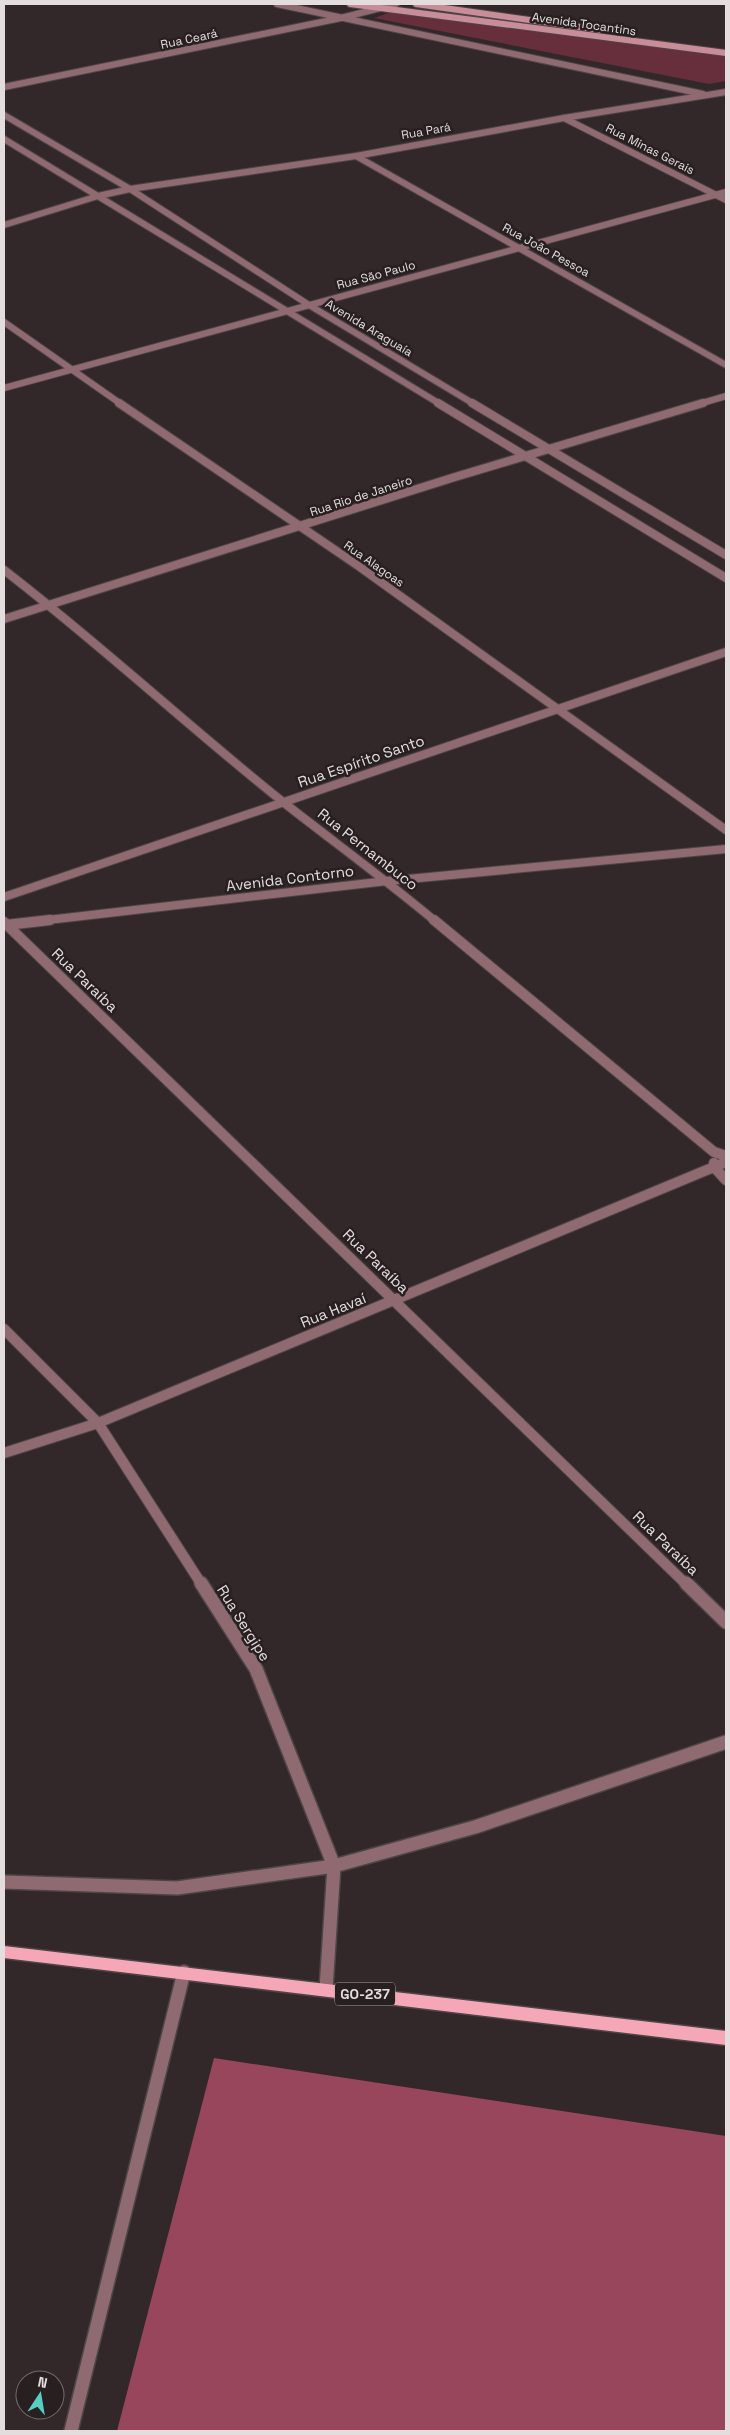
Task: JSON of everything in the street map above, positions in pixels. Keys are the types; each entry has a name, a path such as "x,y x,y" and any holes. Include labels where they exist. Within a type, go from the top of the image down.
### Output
{"main road":[{"name":"GO-237","path":"4,1952 726,2038"}],"street":[{"path":"277,4 709,96"},
{"name":"Avenida Tocantins","path":"350,4 726,53"},
{"name":"Rua Ceará","path":"4,87 341,18 396,4"},
{"name":"Avenida Tocantins","path":"416,4 726,47"},
{"name":"Rua Pará","path":"4,225 98,196 130,189 356,156 564,118 726,92"},
{"name":"Avenida Araguaía","path":"4,115 130,189 309,305 726,555"},
{"name":"Rua Minas Gerais","path":"564,118 726,200"},
{"name":"Avenida Araguaía","path":"4,139 522,456 726,578"},
{"name":"Rua João Pessoa","path":"356,156 726,365"},
{"name":"Rua São Paulo","path":"4,388 726,192"},
{"path":"261,281 269,279"},
{"path":"245,285 253,283"},
{"name":"Rua Alagoas","path":"4,322 70,370 302,527 559,708 726,830"},
{"name":"Rua Rio de Janeiro","path":"4,618 302,527 545,448 726,396"},
{"name":"Rua Pernambuco","path":"4,570 49,605 283,802 387,881 714,1152 726,1156"},
{"name":"Rua Espírito Santo","path":"4,897 726,652"},
{"name":"Avenida Contorno","path":"5,923 387,881 726,849"},
{"name":"Rua Paraíba","path":"5,923 726,1622"},
{"path":"714,1152 714,1167 726,1180"},
{"name":"Rua Havaí","path":"4,1453 98,1423 726,1162"},
{"name":"Rua Sergipe","path":"4,1329 98,1423 256,1668 334,1866 326,1989"},
{"path":"4,1882 177,1888 334,1866 475,1827 726,1742"},
{"path":"71,2431 184,1972"}],"shaded area":[{"path":"394,11 726,55 726,81 709,84 374,18"},
{"path":"214,2058 726,2136 726,2431 117,2431"}]}
